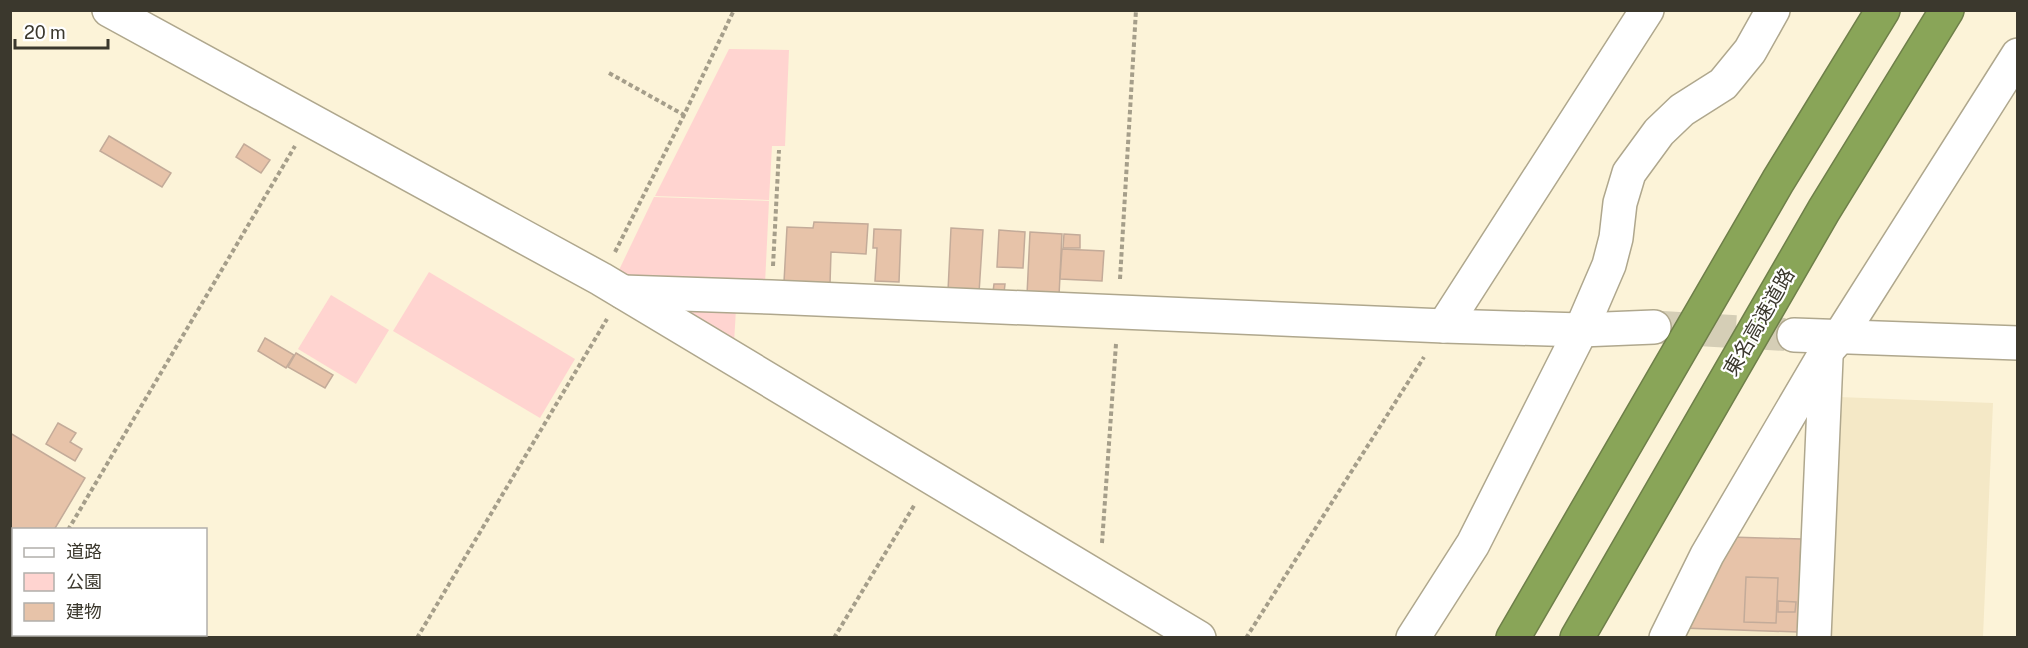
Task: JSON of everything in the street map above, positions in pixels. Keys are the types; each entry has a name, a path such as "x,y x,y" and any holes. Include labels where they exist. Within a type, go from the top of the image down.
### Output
{"highway":[{"path":"1514,638 1778,181 1883,10"},
{"name":"東名高速道路","path":"1577,638 1824,210 1947,10"}],"street":[{"path":"109,10 612,286 1199,638"},
{"path":"1444,326 1647,10"},
{"path":"1413,638 1473,544 1581,330 1609,265 1616,238 1620,203 1629,173 1659,132 1682,110 1723,84 1750,51 1773,10"},
{"path":"1666,638 1707,555 1833,344 2018,55"},
{"path":"612,286 771,297 1444,326 1581,330 1654,327"},
{"path":"1794,335 1833,344 2018,343"},
{"path":"1814,638 1833,344"}],"path":[{"path":"417,638 612,286 684,115 734,10"},
{"path":"609,73 684,115"},
{"path":"69,528 310,120"},
{"path":"771,297 779,150"},
{"path":"1246,638 1444,326"},
{"path":"834,638 931,478"}],"shaded area":[{"path":"1839,397 1993,403 1983,637 1828,638"},
{"path":"1683,628 1798,632 1798,638 1678,638"}],"green space":[{"path":"729,49 789,50 785,146 772,146 769,200 655,196"},
{"path":"654,197 769,201 765,284 620,278 619,270"},
{"path":"429,272 575,359 540,418 393,331"},
{"path":"331,295 389,330 356,384 298,349"},
{"path":"668,304 736,309 734,343"}],"building":[{"path":"109,136 171,173 162,187 100,151"},
{"path":"244,144 270,160 261,173 236,157"},
{"path":"814,222 868,224 866,254 831,252 830,284 784,282 787,227 813,228"},
{"path":"951,228 983,230 979,293 948,291"},
{"path":"874,229 901,230 899,282 875,281 877,248 873,248"},
{"path":"999,230 1025,232 1023,268 997,267"},
{"path":"1030,232 1062,234 1059,296 1027,295"},
{"path":"1064,234 1080,235 1080,248 1063,248"},
{"path":"1062,249 1104,251 1102,281 1060,279"},
{"path":"994,284 1005,284 1004,293 993,292"},
{"path":"265,338 294,355 286,368 258,351"},
{"path":"296,353 333,375 325,388 288,367"},
{"path":"58,423 76,433 70,442 82,449 75,461 46,444"},
{"path":"10,433 85,478 55,528 12,528 12,576 10,575"},
{"path":"1730,537 1801,539 1798,632 1682,628"},
{"path":"1746,577 1778,578 1776,623 1744,622"},
{"path":"1778,601 1796,602 1795,612 1778,612"}],"tunnel":[{"path":"1654,327 1794,335"}]}
